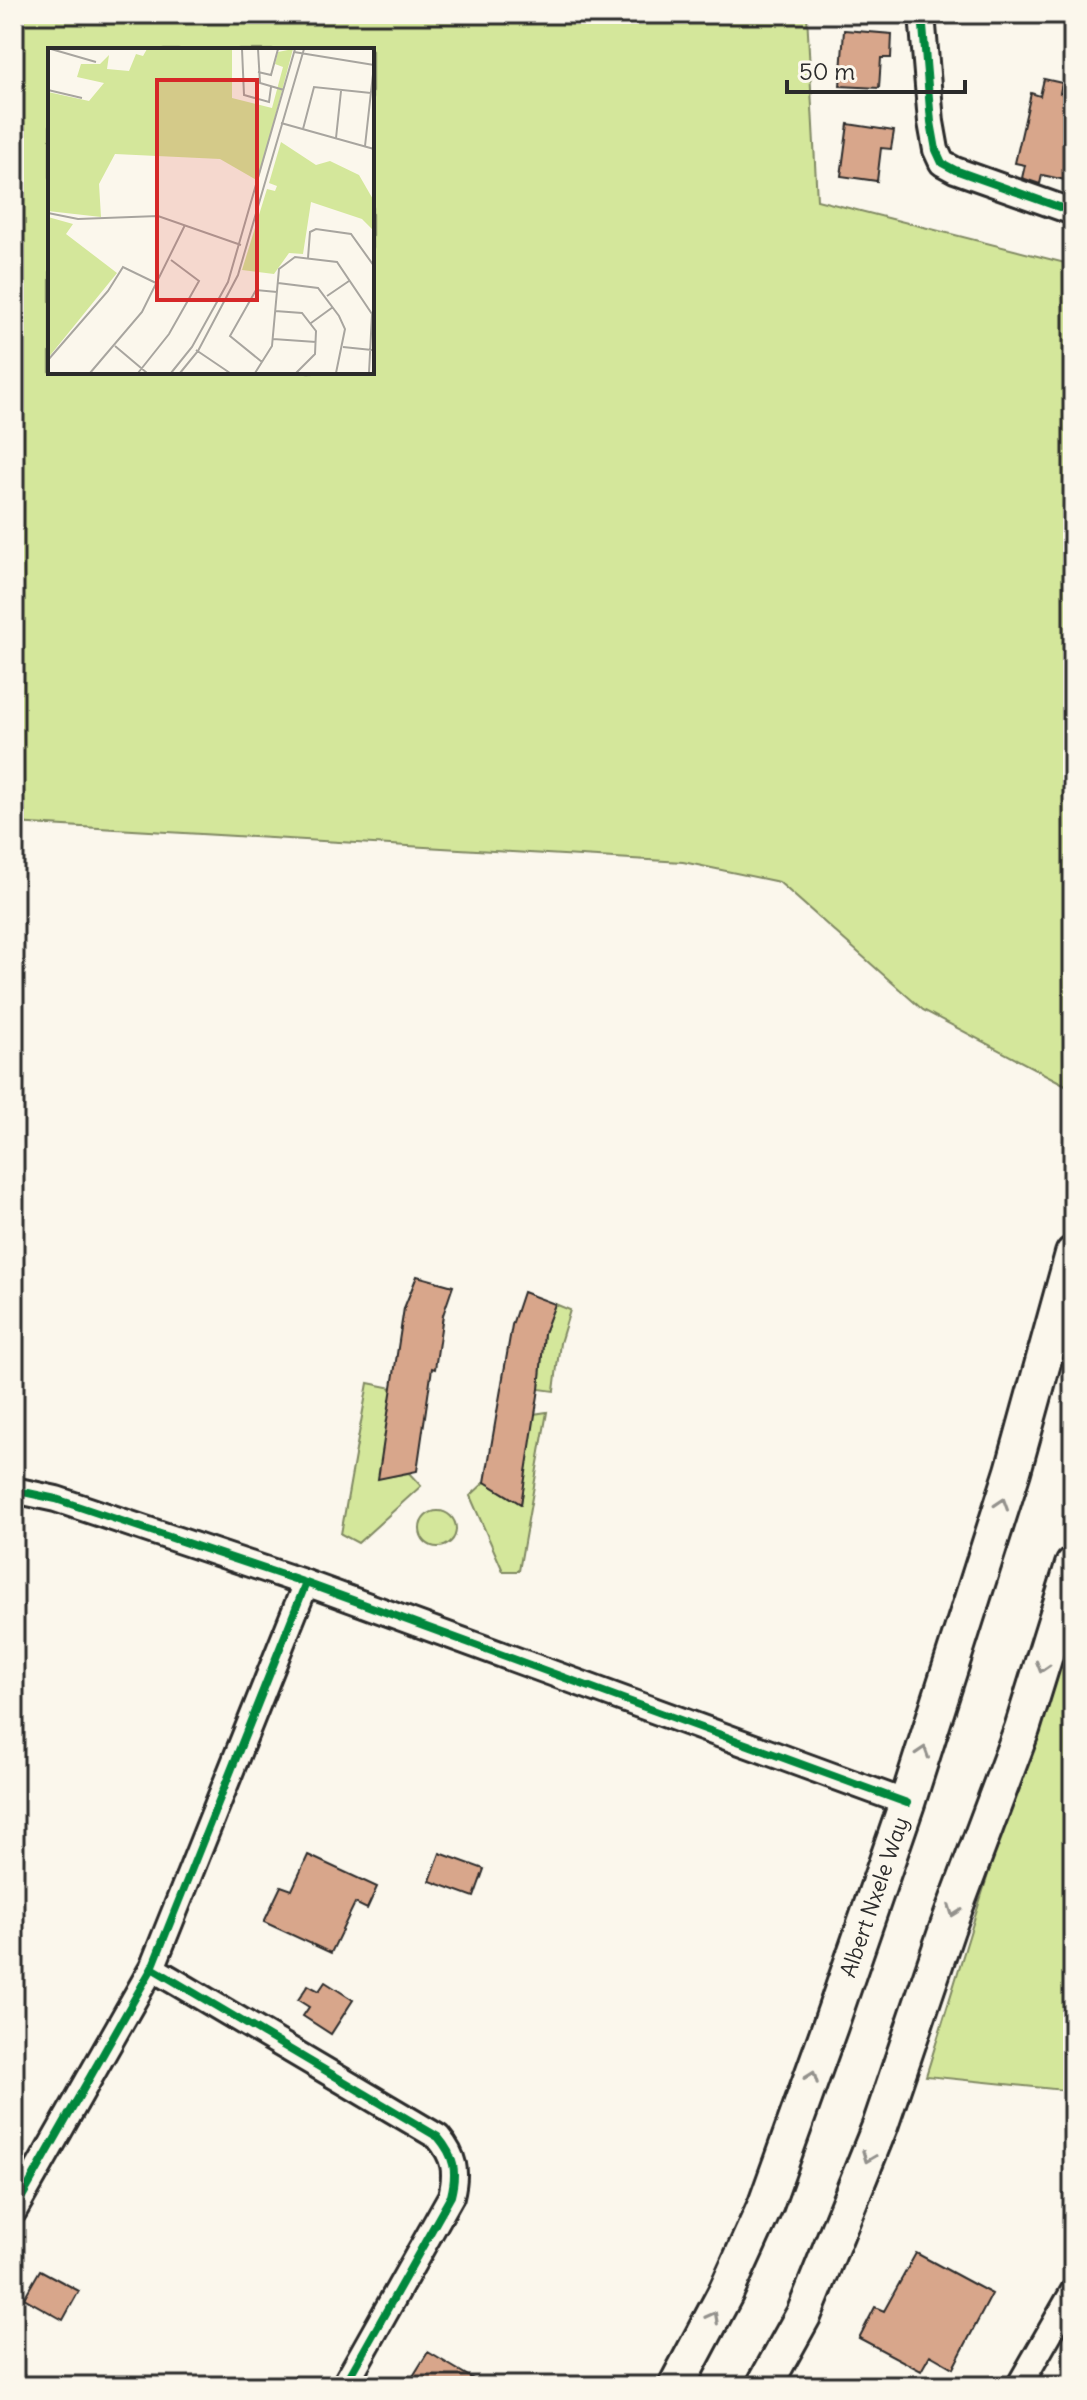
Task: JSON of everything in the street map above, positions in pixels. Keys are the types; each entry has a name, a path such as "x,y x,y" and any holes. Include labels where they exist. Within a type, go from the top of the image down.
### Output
{"main road":[{"name":"Albert Nxele Way","path":"676,2386 726,2292 766,2204 907,1803 1013,1471 1073,1254"},
{"path":"764,2386 804,2314 880,2126 947,1929 1022,1729 1073,1565"}],"street":[{"path":"922,14 937,157 955,170 1073,212"},
{"path":"14,1490 56,1499 306,1583 907,1803"},
{"path":"14,2211 152,1968 306,1583"},
{"path":"152,1968 438,2137 448,2148 454,2163 455,2179 451,2196 344,2386"},
{"path":"1019,2386 1073,2292"}],"green space":[{"path":"14,14 807,14 817,200 1073,265 1073,1089 923,1010 779,882 683,862 14,823"},
{"path":"555,1304 570,1310 560,1343 554,1391 539,1389 544,1333"},
{"path":"368,1383 393,1388 379,1478 409,1473 421,1486 358,1543 341,1534"},
{"path":"547,1412 519,1571 503,1571 470,1496 485,1482 521,1504 534,1414"},
{"path":"438,1511 451,1516 456,1529 451,1542 438,1547 425,1542 420,1529 425,1516"},
{"path":"1073,1598 1073,2091 926,2076"}],"building":[{"path":"844,30 892,34 891,58 881,58 879,88 840,86"},
{"path":"1044,79 1062,83 1060,93 1073,96 1073,165 1070,181 1042,175 1040,184 1022,178 1025,165 1015,163 1031,93 1040,96"},
{"path":"848,124 894,131 891,149 881,148 877,181 841,176"},
{"path":"417,1276 453,1286 443,1315 435,1369 432,1368 417,1471 378,1479 404,1308"},
{"path":"523,1292 555,1304 544,1333 539,1389 521,1504 485,1482 512,1325"},
{"path":"440,1853 484,1869 474,1897 430,1881"},
{"path":"308,1855 377,1887 367,1909 355,1903 331,1953 264,1922 281,1886 292,1890"},
{"path":"325,1982 353,2000 331,2034 303,2016 309,2007 298,2000 308,1985 319,1991"},
{"path":"916,2253 992,2294 953,2368 930,2355 921,2371 859,2338 875,2307 884,2311"},
{"path":"40,2270 79,2291 63,2320 24,2298"},
{"path":"428,2352 485,2386 407,2386"}],"cycle path":[{"path":"922,14 931,122 936,150 942,163 1073,212"},
{"path":"14,1490 56,1499 306,1583 907,1803"},
{"path":"14,2211 152,1968 306,1583"},
{"path":"152,1968 438,2137 448,2151 454,2172 451,2196 344,2386"}]}
